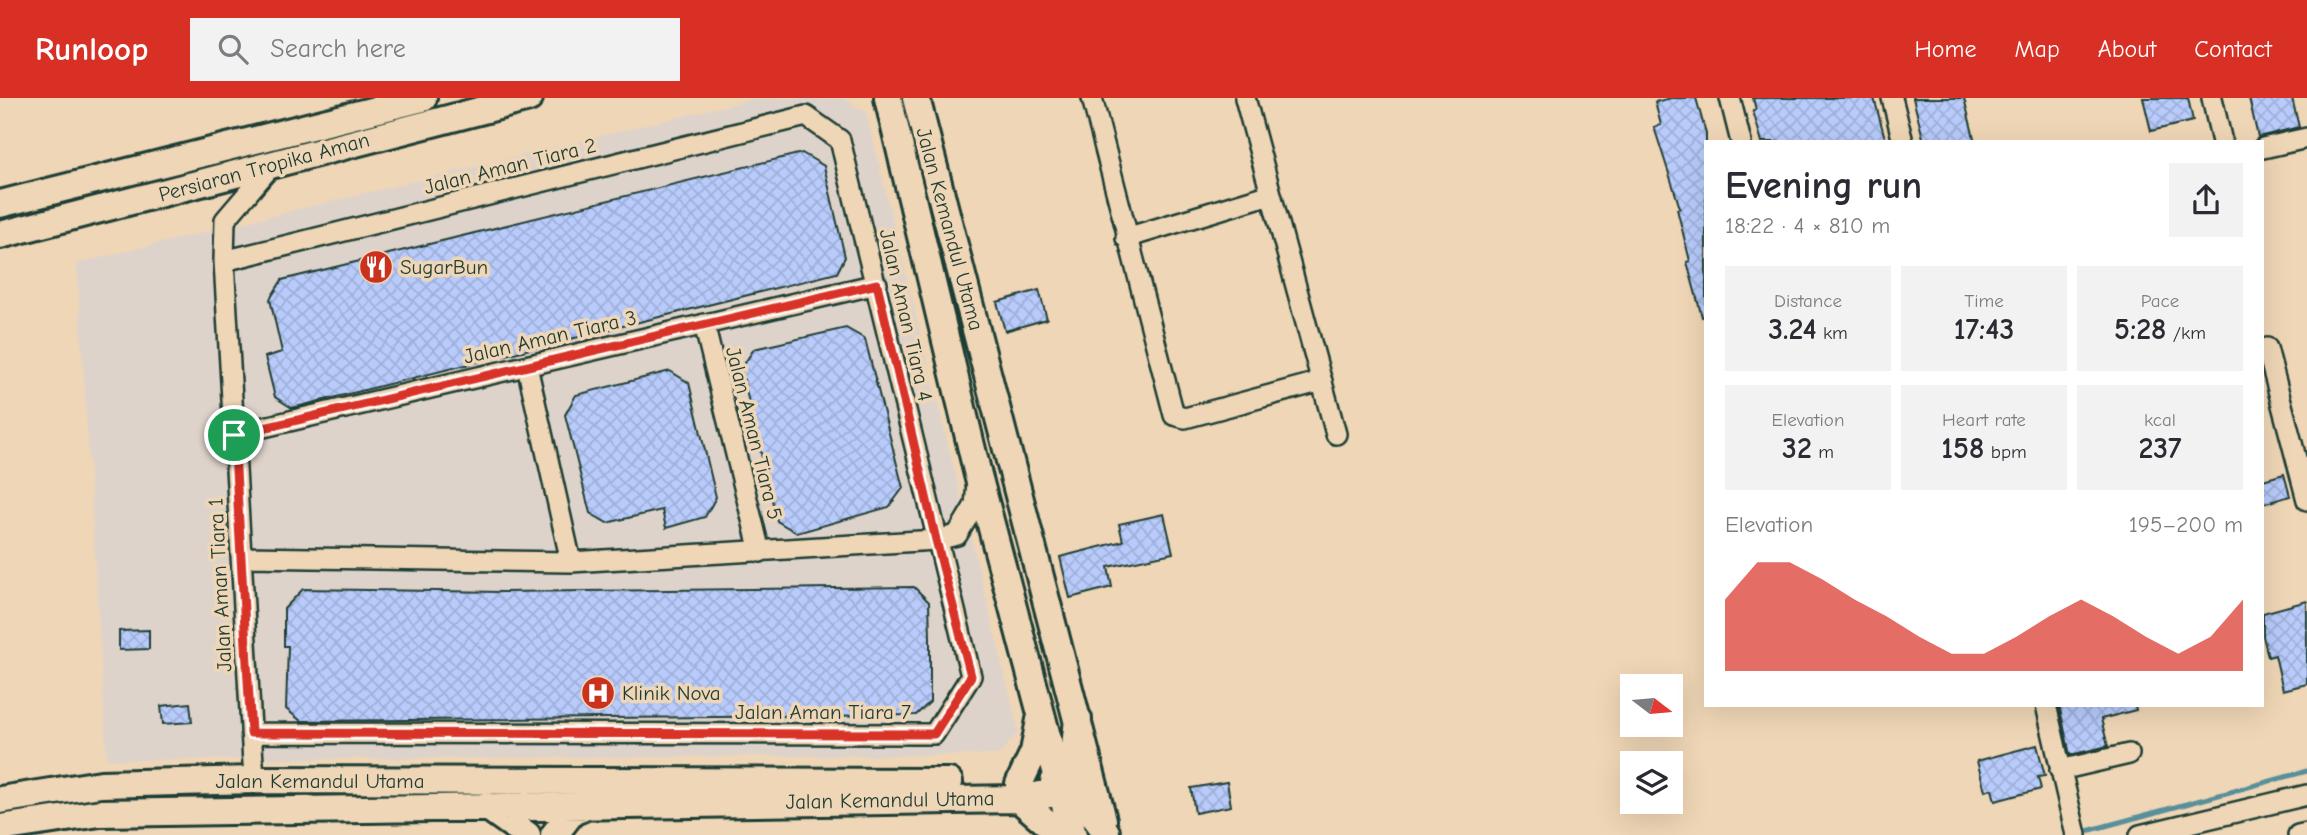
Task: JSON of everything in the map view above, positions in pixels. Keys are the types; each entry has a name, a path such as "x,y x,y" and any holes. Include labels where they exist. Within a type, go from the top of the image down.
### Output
{"street":[{"name":"Persiaran Tropika Aman","path":"0,204 423,98"},
{"name":"Persiaran Tropika Aman","path":"0,235 529,98"},
{"path":"881,98 894,125"},
{"name":"Jalan Kemandul Utama","path":"888,98 978,475 1064,785 1073,835"},
{"name":"Jalan Kemandul Utama","path":"916,98 1078,719 1064,785"},
{"path":"1092,98 1126,238 1174,415 1185,418 1322,381"},
{"path":"1245,98 1336,435"},
{"path":"1730,98 1740,140"},
{"path":"1892,98 1902,140"},
{"path":"2212,98 2222,140"},
{"name":"Jalan Aman Tiara 2","path":"224,261 806,116"},
{"name":"Jalan Aman Tiara 4","path":"806,116 839,140 877,284 936,540"},
{"path":"2264,148 2307,138"},
{"name":"Jalan Aman Tiara 1","path":"254,780 224,261 225,220 272,165"},
{"path":"1126,238 1271,194"},
{"name":"Jalan Aman Tiara 3","path":"234,435 877,284"},
{"name":"Jalan Aman Tiara 5","path":"704,324 760,552"},
{"path":"2267,348 2307,500"},
{"path":"527,366 571,562"},
{"path":"241,557 571,562 936,540 957,535 975,505 978,475"},
{"name":"Jalan Aman Tiara 7","path":"251,733 934,734 971,676 936,540"},
{"path":"2046,707 2076,835"},
{"path":"1041,708 1038,738 1019,791 1060,835"},
{"path":"1078,719 1107,833"},
{"path":"2060,770 2129,754"},
{"name":"Jalan Kemandul Utama","path":"0,800 101,784 254,780 559,780 1019,791"},
{"path":"512,780 535,802 546,835"},
{"path":"485,806 530,835 535,802 559,780"},
{"path":"1064,785 1107,833"},
{"name":"Jalan Kemandul Utama","path":"0,828 100,813 485,806 535,802 591,805 1019,791 1064,785"},
{"path":"2140,835 2307,796"},
{"path":"554,835 572,812 591,805"},
{"path":"2224,816 2231,835"},
{"path":"2298,835 2307,833"}],"shaded area":[{"path":"757,98 843,98 866,112 1019,732 999,755 107,760 77,263"}],"building":[{"path":"1671,98 1696,98 1706,134 1702,317 1687,262 1690,261 1677,209 1680,208 1654,127 1661,125 1655,102"},
{"path":"1753,98 1874,98 1885,140 1761,140 1753,111 1756,110"},
{"path":"1913,98 1964,98 1974,140 1924,140"},
{"path":"2143,98 2188,98 2193,121 2151,131"},
{"path":"2249,98 2292,98 2299,127 2258,137"},
{"path":"802,153 824,166 845,257 837,273 292,408 275,397 265,357 282,352 270,299 282,280"},
{"path":"1039,290 1047,319 1005,331 997,302"},
{"path":"846,328 865,339 903,488 889,507 797,533 777,521 741,369 754,349"},
{"path":"670,371 689,383 716,497 705,517 666,528 662,510 607,523 590,513 565,415 576,395"},
{"path":"2284,474 2290,496 2264,504 2264,480"},
{"path":"1164,514 1173,553 1108,567 1112,587 1070,598 1060,557 1123,541 1119,524"},
{"path":"914,587 929,602 930,637 930,702 916,715 301,721 286,709 288,646 284,646 284,609 303,589 502,592"},
{"path":"2307,601 2307,684 2283,690 2275,655 2268,657 2264,640 2264,613"},
{"path":"149,630 149,649 119,650 119,631"},
{"path":"190,703 192,722 163,724 161,706"},
{"path":"2059,707 2135,707 2136,710 2101,719 2108,746 2070,755"},
{"path":"2037,745 2045,776 2038,777 2041,789 1995,801 1992,789 1985,791 1977,761"},
{"path":"1227,782 1231,806 1195,813 1191,788"}],"waterway":[{"path":"2087,831 2307,771"}],"place":[{"name":"SugarBun","path":"376,267"},
{"name":"Klinik Nova","path":"598,693"}],"route":[{"path":"877,284 936,540 971,676 956,704 934,734 251,733 234,435 877,284"}]}
